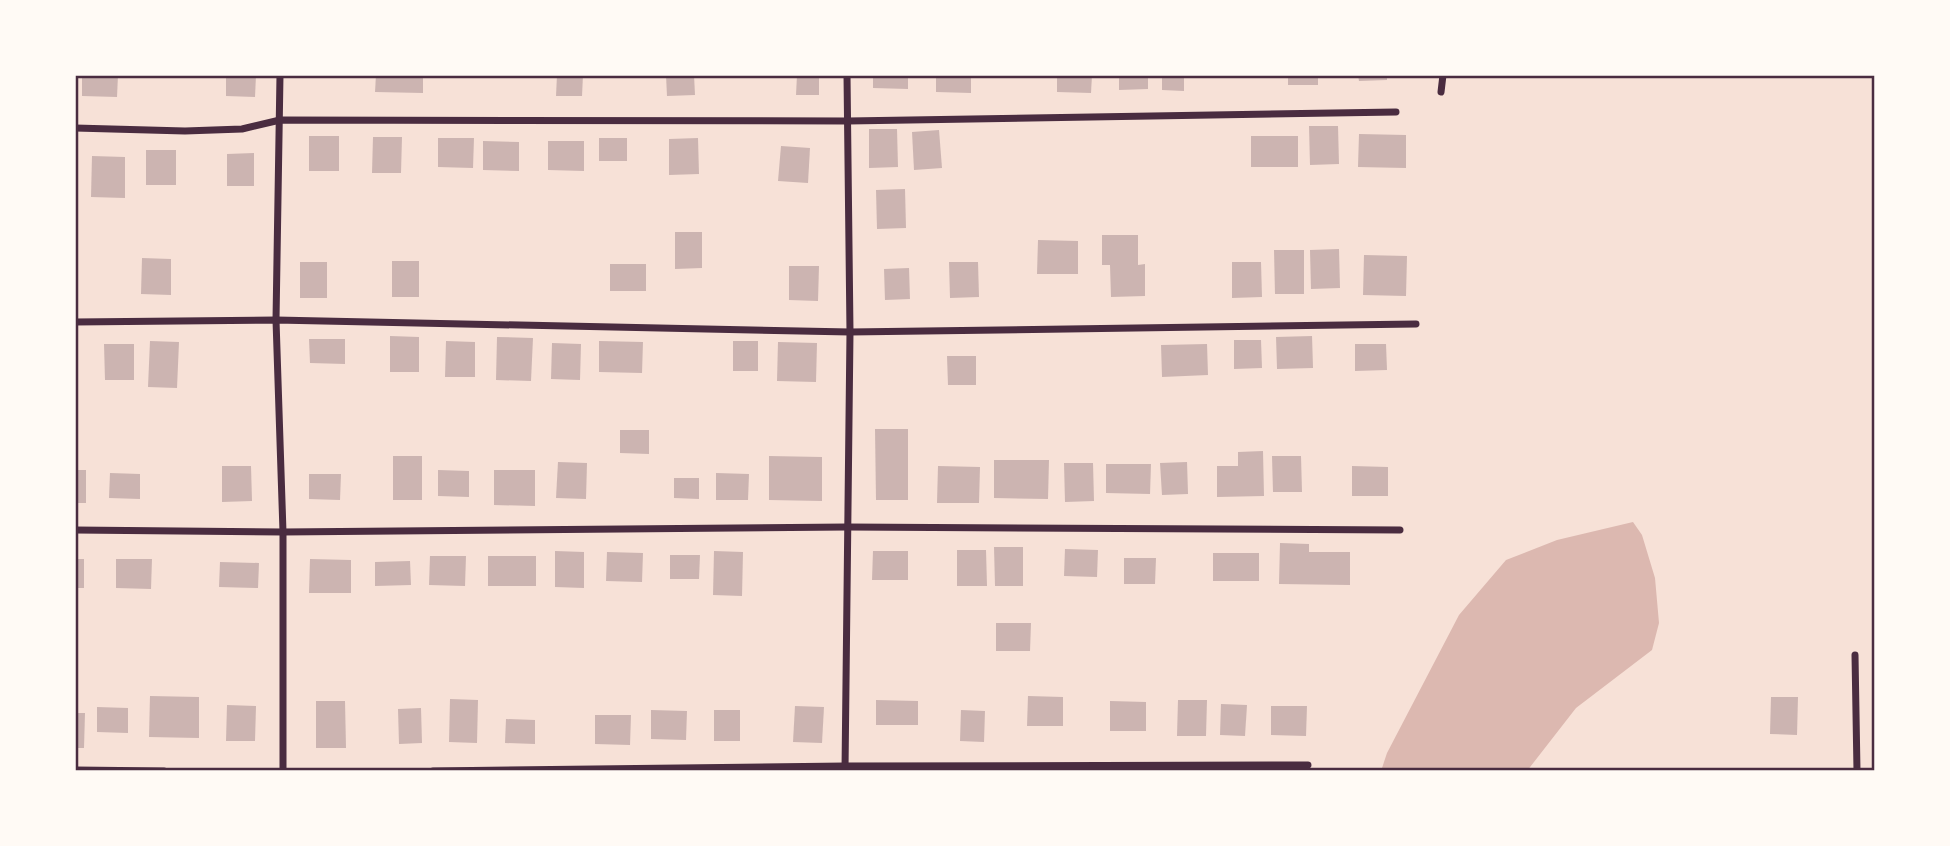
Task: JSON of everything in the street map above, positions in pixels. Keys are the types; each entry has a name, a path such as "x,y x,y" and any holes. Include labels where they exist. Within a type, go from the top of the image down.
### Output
{"street":[{"path":"280,75 276,320 283,532 283,771"},
{"path":"845,769 850,332 847,75"},
{"path":"1441,92 1443,75"},
{"path":"75,128 185,131 242,129 280,120 848,121 1396,112"},
{"path":"75,322 276,320 850,332 1416,324"},
{"path":"75,530 283,532 848,527 1400,530"},
{"path":"1855,654 1857,771"},
{"path":"433,771 1308,765"},
{"path":"75,770 164,771"}],"shaded area":[{"path":"1633,522 1642,535 1655,578 1659,623 1652,650 1576,708 1527,771 1381,771 1387,753 1459,615 1506,560 1557,540"}],"building":[{"path":"82,75 118,75 117,97 82,96"},
{"path":"226,75 256,75 255,97 226,96"},
{"path":"376,75 423,75 423,93 375,92"},
{"path":"557,75 583,75 582,96 556,96"},
{"path":"666,75 694,75 695,95 667,96"},
{"path":"797,75 819,75 819,95 796,95"},
{"path":"873,75 908,75 908,89 873,88"},
{"path":"936,75 971,75 971,93 936,92"},
{"path":"1057,75 1092,75 1091,93 1057,92"},
{"path":"1119,75 1148,75 1148,89 1119,90"},
{"path":"1162,75 1184,75 1184,91 1162,90"},
{"path":"1288,75 1318,75 1318,85 1288,85"},
{"path":"1358,75 1387,75 1387,80 1359,81"},
{"path":"1309,126 1338,126 1339,164 1310,165"},
{"path":"869,129 897,129 898,167 869,168"},
{"path":"939,130 942,168 914,170 912,132"},
{"path":"1359,134 1406,135 1406,168 1358,167"},
{"path":"309,136 339,136 339,171 309,171"},
{"path":"1251,136 1298,136 1298,167 1251,167"},
{"path":"373,137 402,137 401,173 372,173"},
{"path":"438,138 474,138 473,168 438,167"},
{"path":"599,138 627,138 627,161 599,161"},
{"path":"698,138 699,174 669,175 669,139"},
{"path":"483,141 519,142 519,171 483,170"},
{"path":"548,141 584,141 584,171 548,170"},
{"path":"781,146 810,148 808,183 778,181"},
{"path":"146,150 176,150 176,185 146,185"},
{"path":"254,153 254,186 227,186 227,154"},
{"path":"92,156 125,157 125,198 91,197"},
{"path":"905,189 906,228 877,229 876,190"},
{"path":"675,232 702,232 702,268 675,269"},
{"path":"1102,235 1138,235 1138,265 1145,264 1145,296 1111,297 1110,265 1102,265"},
{"path":"1038,240 1078,241 1078,274 1037,274"},
{"path":"1339,249 1340,288 1311,289 1310,250"},
{"path":"1274,250 1304,250 1304,294 1275,294"},
{"path":"1364,255 1407,256 1406,296 1363,295"},
{"path":"142,258 171,259 171,295 141,294"},
{"path":"392,261 419,261 419,297 392,297"},
{"path":"300,262 327,262 327,298 300,298"},
{"path":"949,262 978,262 979,297 950,298"},
{"path":"1232,262 1261,262 1262,297 1232,298"},
{"path":"610,264 646,264 646,291 610,291"},
{"path":"789,266 819,266 818,301 789,300"},
{"path":"909,268 910,299 885,300 884,269"},
{"path":"390,336 419,337 419,372 390,372"},
{"path":"1312,336 1313,368 1277,369 1276,337"},
{"path":"497,337 533,338 531,381 496,380"},
{"path":"309,339 345,339 345,364 310,363"},
{"path":"1234,340 1261,340 1262,368 1234,369"},
{"path":"150,341 179,342 177,388 148,387"},
{"path":"446,341 475,342 475,377 445,377"},
{"path":"599,341 643,342 642,373 599,372"},
{"path":"733,341 758,341 758,371 733,371"},
{"path":"778,342 817,343 816,382 777,381"},
{"path":"552,343 581,344 580,380 551,379"},
{"path":"104,344 134,344 134,380 105,380"},
{"path":"1207,344 1208,375 1162,377 1161,345"},
{"path":"1355,344 1386,344 1387,370 1355,371"},
{"path":"947,356 976,356 976,385 948,385"},
{"path":"875,429 908,429 908,500 876,500"},
{"path":"620,430 649,430 649,454 620,453"},
{"path":"1263,451 1264,496 1217,497 1217,466 1238,466 1238,452"},
{"path":"393,456 422,456 422,500 393,500"},
{"path":"769,456 822,457 822,501 769,500"},
{"path":"1272,456 1301,456 1302,492 1273,492"},
{"path":"994,460 1049,460 1048,499 994,498"},
{"path":"558,462 587,463 586,499 556,498"},
{"path":"1187,462 1188,494 1162,495 1160,463"},
{"path":"1064,463 1093,463 1094,501 1065,502"},
{"path":"1106,464 1151,464 1150,494 1106,493"},
{"path":"222,466 251,466 252,501 222,502"},
{"path":"938,466 980,467 979,503 937,503"},
{"path":"1352,466 1388,467 1388,496 1352,496"},
{"path":"75,470 86,470 86,503 75,503"},
{"path":"438,470 469,471 469,497 438,496"},
{"path":"494,470 535,470 535,506 494,505"},
{"path":"110,473 140,474 140,499 109,498"},
{"path":"716,473 749,474 748,500 716,500"},
{"path":"309,474 341,474 340,500 309,499"},
{"path":"674,478 699,478 699,499 674,498"},
{"path":"1280,543 1309,544 1309,552 1350,552 1350,585 1279,584"},
{"path":"994,547 1023,547 1023,586 995,586"},
{"path":"1065,549 1098,550 1097,577 1064,576"},
{"path":"957,550 986,550 987,586 957,586"},
{"path":"555,551 584,552 584,588 555,587"},
{"path":"714,551 743,552 742,596 713,595"},
{"path":"873,551 908,551 908,580 872,580"},
{"path":"607,552 643,553 642,582 606,581"},
{"path":"1213,553 1259,553 1259,581 1213,581"},
{"path":"670,555 700,555 699,579 670,579"},
{"path":"430,556 466,556 465,586 429,585"},
{"path":"488,556 536,556 536,586 488,586"},
{"path":"1124,558 1156,558 1155,584 1124,584"},
{"path":"75,559 84,559 84,588 75,588"},
{"path":"116,559 152,559 151,589 116,588"},
{"path":"310,559 351,560 351,593 309,593"},
{"path":"410,561 411,585 375,586 375,562"},
{"path":"220,562 259,563 258,588 219,587"},
{"path":"996,623 1031,623 1030,651 996,651"},
{"path":"150,696 199,697 199,738 149,737"},
{"path":"1028,696 1063,697 1063,726 1027,726"},
{"path":"1771,697 1798,697 1797,735 1770,734"},
{"path":"450,699 478,700 477,743 449,742"},
{"path":"876,700 918,701 918,725 876,725"},
{"path":"1178,700 1207,700 1206,736 1177,736"},
{"path":"316,701 345,701 346,748 316,748"},
{"path":"1110,701 1146,702 1146,731 1110,731"},
{"path":"1221,704 1247,705 1245,736 1220,735"},
{"path":"227,705 256,706 255,741 226,741"},
{"path":"795,706 824,707 822,743 793,742"},
{"path":"1271,706 1307,706 1306,736 1271,735"},
{"path":"97,707 128,708 128,733 97,732"},
{"path":"421,708 422,743 399,744 398,709"},
{"path":"651,710 687,711 686,740 651,739"},
{"path":"714,710 740,710 740,741 714,741"},
{"path":"961,710 985,711 984,742 960,741"},
{"path":"75,713 85,713 84,748 75,748"},
{"path":"595,715 631,715 630,745 595,744"},
{"path":"506,719 535,720 535,744 505,743"}]}
